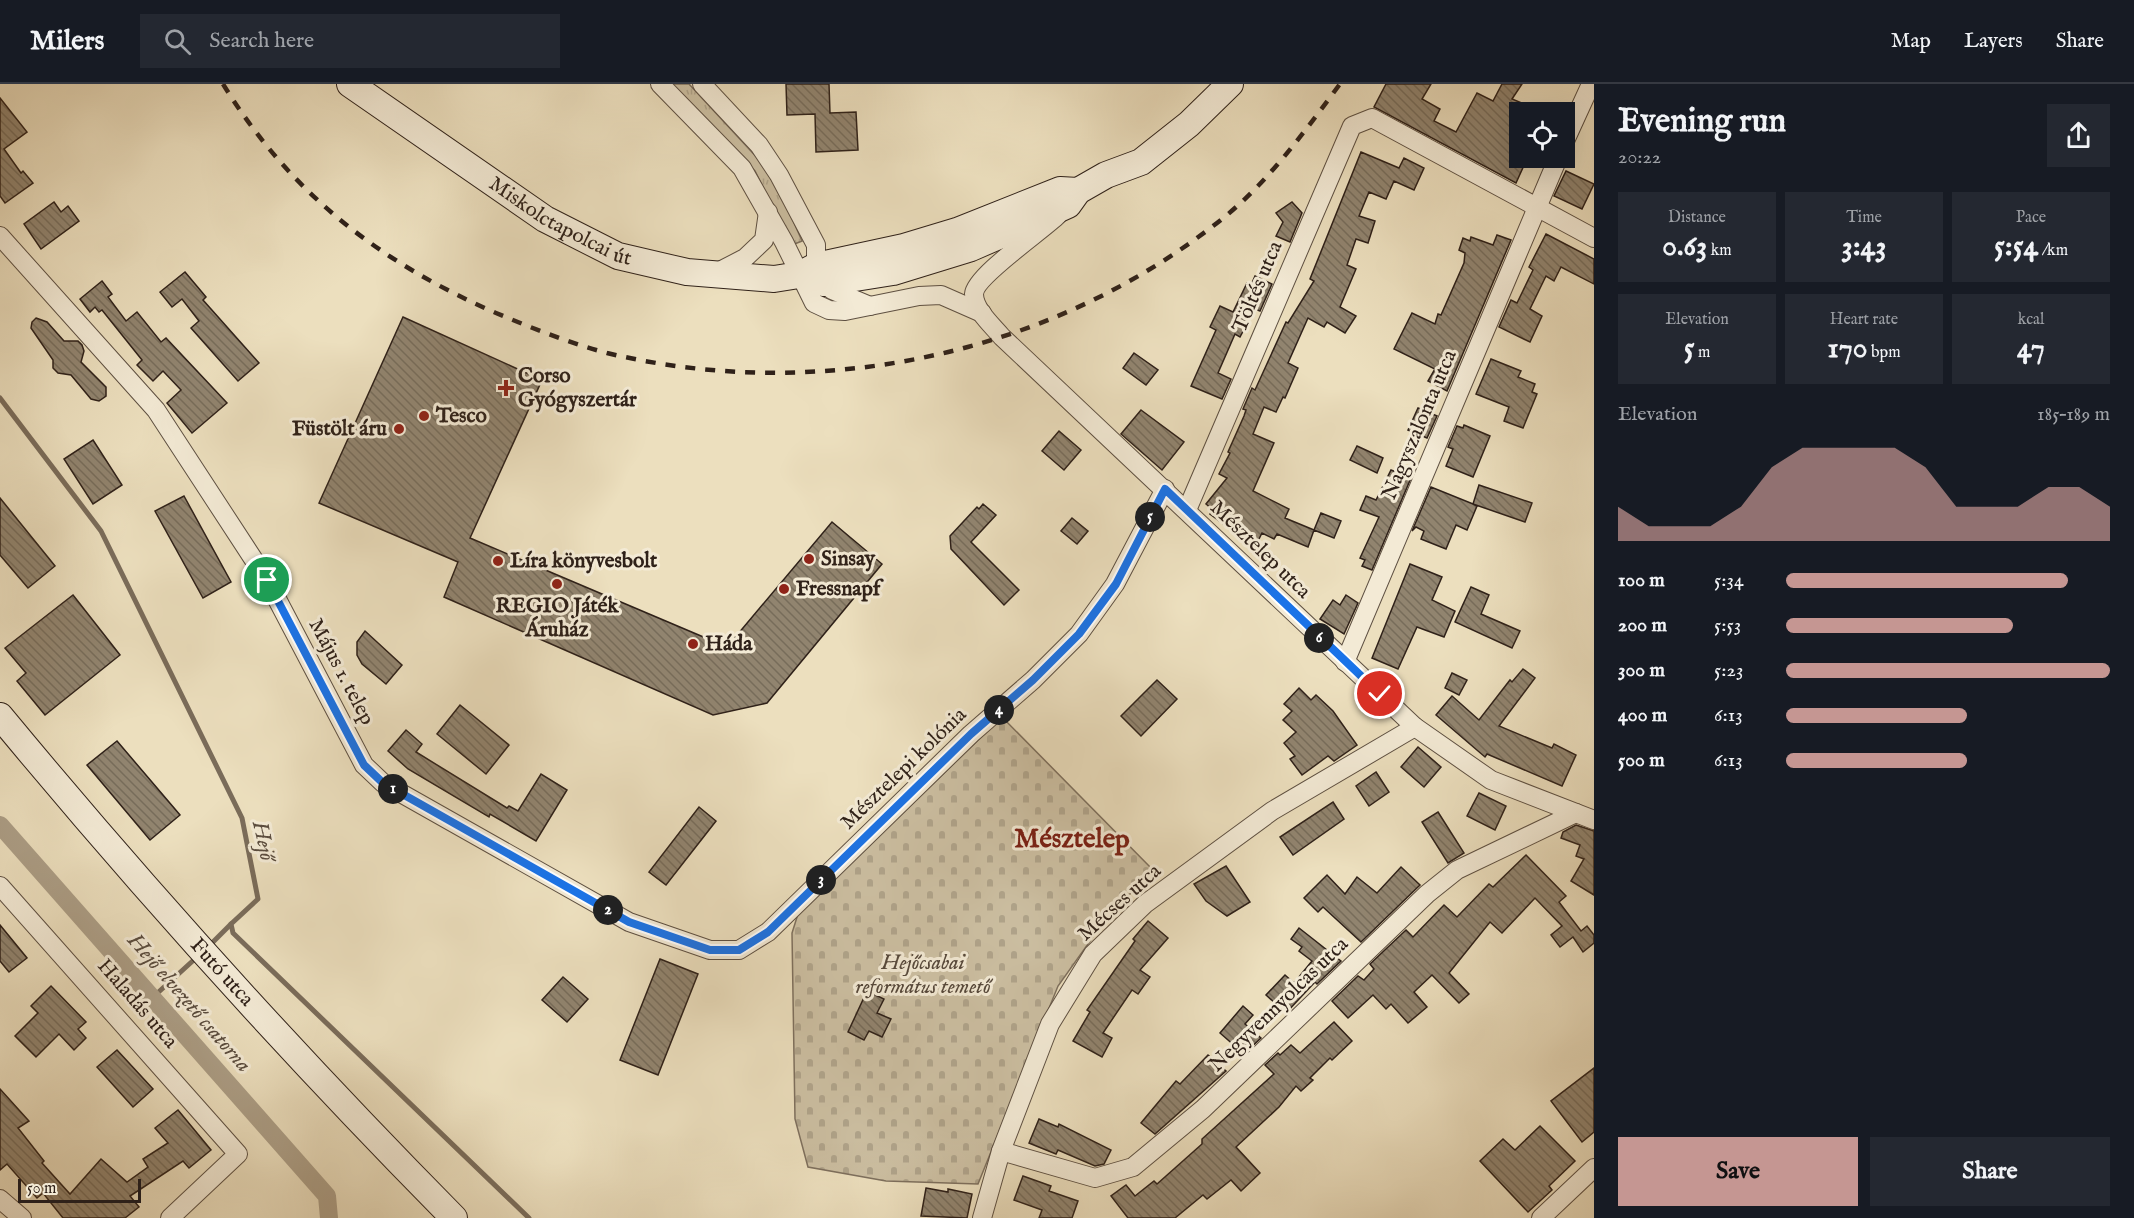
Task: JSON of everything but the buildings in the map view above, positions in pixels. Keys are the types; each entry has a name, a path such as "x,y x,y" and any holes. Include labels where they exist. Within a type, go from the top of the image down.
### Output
{"street":[{"name":"Miskolctapolcai út","path":"350,84 545,219 618,256 687,272 774,279 957,231 1060,190 1073,198"},
{"path":"660,84 742,168 768,212 832,290 870,306"},
{"path":"702,84 759,146 783,182 814,267"},
{"name":"Miskolctapolcai út","path":"814,267 893,272 981,244 1073,198 1106,175 1142,162 1188,124 1230,84"},
{"path":"1575,119 1591,84"},
{"name":"Töltés utca","path":"1187,510 1352,126 1372,118 1537,205"},
{"name":"Nagyszalonta utca","path":"1345,662 1554,168"},
{"path":"982,313 974,293 978,284 989,271 1033,238 1073,198"},
{"path":"1537,205 1594,238"},
{"path":"714,274 745,258 764,240 768,212"},
{"name":"Május 1. telep","path":"0,236 156,410 267,580 364,765 383,783 629,922 710,950 739,950"},
{"name":"Mésztelep utca","path":"814,267 814,303 829,310 845,311 919,296 941,295 982,313 1057,391 1165,489 1415,727 1491,780 1594,820"},
{"name":"Mésztelepi kolónia","path":"739,950 768,932 962,742 1033,680 1079,634 1116,584 1165,489"},
{"name":"Futó utca","path":"0,716 201,951 454,1218"},
{"name":"Mécses utca","path":"982,1218 1001,1150 1050,1024 1094,954 1145,904 1272,811 1415,727"},
{"name":"Negyvennyolcas utca","path":"1001,1150 1095,1178 1133,1167 1203,1109 1427,894 1457,870 1576,813"},
{"name":"Haladás utca","path":"0,886 238,1154 170,1218"},
{"path":"1541,1218 1594,1168"},
{"path":"0,1199 22,1218"}],"green space":[{"path":"672,84 689,84 762,163 788,209 802,241 792,245 755,171"},
{"name":"Hejőcsabai református temető","path":"1002,717 1153,870 1105,920 1058,986 978,1184 886,1181 808,1167 795,1119 792,933 798,914"}],"waterway":[{"name":"Hejő","path":"0,398 101,531 242,818 258,899 231,924 233,933 529,1218"},
{"name":"Hejő elvezető csatorna","path":"0,825 327,1196 329,1218"},
{"path":"209,946 231,924"},
{"path":"152,998 197,957"}],"railway":[{"path":"223,84 277,159 308,191 376,247 453,293 537,330 607,353 686,367 766,373 845,369 924,357 1001,337 1076,308 1147,271 1232,211 1266,178 1340,84"}],"place":[{"name":"Corso Gyógyszertár","path":"506,388"},
{"name":"Tesco","path":"424,416"},
{"name":"Füstölt áru","path":"399,429"},
{"name":"Sinsay","path":"809,559"},
{"name":"Líra könyvesbolt","path":"498,561"},
{"name":"REGIO Játék Áruház","path":"557,584"},
{"name":"Fressnapf","path":"784,589"},
{"name":"Háda","path":"693,644"}],"district":[{"name":"Mésztelep","path":"1072,840"}],"route":[{"path":"267,580 364,765 383,783 629,922 710,950 739,950 768,932 971,734 1033,680 1079,634 1116,584 1165,489 1309,629 1380,694"}]}
